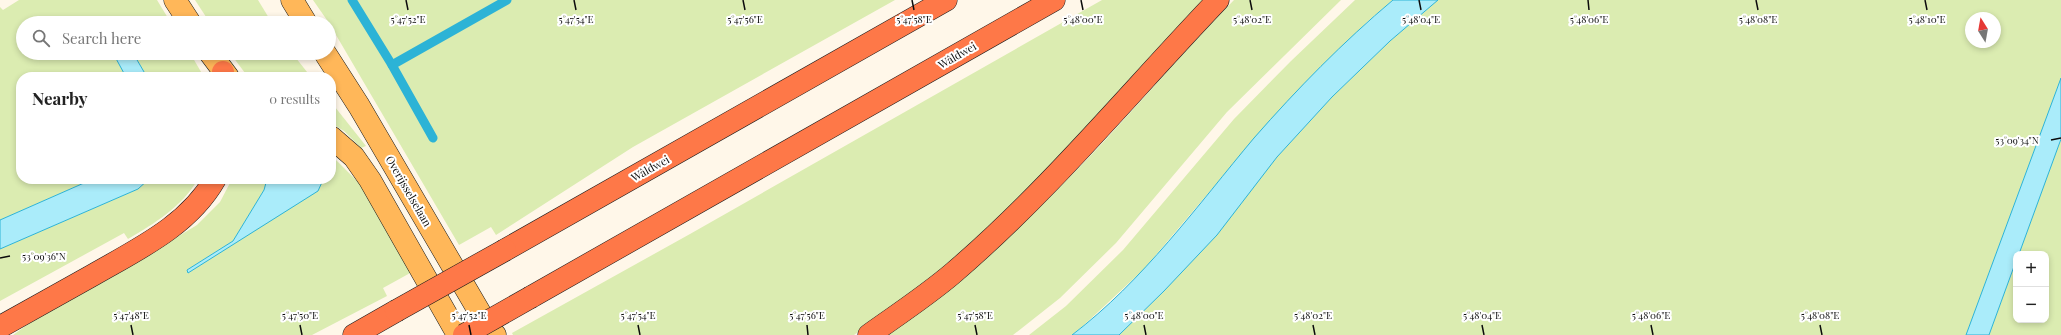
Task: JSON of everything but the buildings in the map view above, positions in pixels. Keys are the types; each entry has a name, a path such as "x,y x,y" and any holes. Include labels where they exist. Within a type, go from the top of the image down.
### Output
{"highway":[{"name":"Wâldwei","path":"354,335 946,0"},
{"name":"Wâldwei","path":"464,335 1054,0"},
{"path":"869,335 951,275 1001,229 1086,145 1218,0"},
{"path":"0,327 158,239 193,209 206,195 212,184"}],"main road":[{"path":"175,0 185,16"},
{"path":"292,0 302,16"},
{"path":"215,60 223,72"},
{"name":"Overijsselselaan","path":"330,60 360,106 492,333"},
{"path":"336,141 351,153 370,180 458,335"}],"green space":[{"path":"19,0 157,0 167,16 16,16 16,60 117,60 123,72 16,72 16,184 82,184 0,220 0,7 3,10"},
{"path":"195,0 258,0 268,16 205,16"},
{"path":"313,0 895,0 633,147 496,235 491,227 459,245 336,35 336,16 324,16"},
{"path":"1102,0 1206,0 1042,176 945,268 854,335 513,335 512,333 690,234"},
{"path":"1234,0 1341,0 1227,112 1116,243 1060,298 1013,335 888,335 954,285 996,249 1036,211 1079,168 1189,47"},
{"path":"1355,0 1393,0 1367,22 1255,138 1144,269 1084,325 1072,335 1029,335 1066,306 1123,250 1234,119 1291,61"},
{"path":"1438,0 2061,0 2061,78 1966,335 1119,335 1164,291 1277,157 1332,97 1390,41"},
{"path":"137,60 194,60 201,72 144,72"},
{"path":"235,60 298,60 307,72 244,72"},
{"path":"336,108 366,146 361,148 344,131 336,126"},
{"path":"2061,139 2061,335 1989,335 2013,269 2013,323 2049,323 2049,251 2020,251"},
{"path":"336,160 366,190 412,272 383,288 387,296 312,335 13,335 59,302 159,248 197,225 220,202 229,184 266,184 264,190 233,241 187,270 188,273 315,184 336,184"},
{"path":"144,184 195,184 184,198 167,214 128,239 124,233 0,301 0,249 138,189"}],"water":[{"path":"1393,0 1438,0 1390,41 1332,97 1277,157 1217,235 1164,291 1119,335 1072,335 1098,314 1146,267 1254,138 1287,102 1338,49"},
{"path":"117,60 137,60 144,72 123,72"},
{"path":"2061,78 2061,139 2020,251 2013,251 2013,269 1989,335 1966,335"},
{"path":"82,184 144,184 138,189 0,249 0,220"},
{"path":"266,184 321,184 318,191 188,273 187,270 233,241 264,190"}],"waterway":[{"path":"352,0 392,65 433,138"},
{"path":"392,65 507,0"}]}
